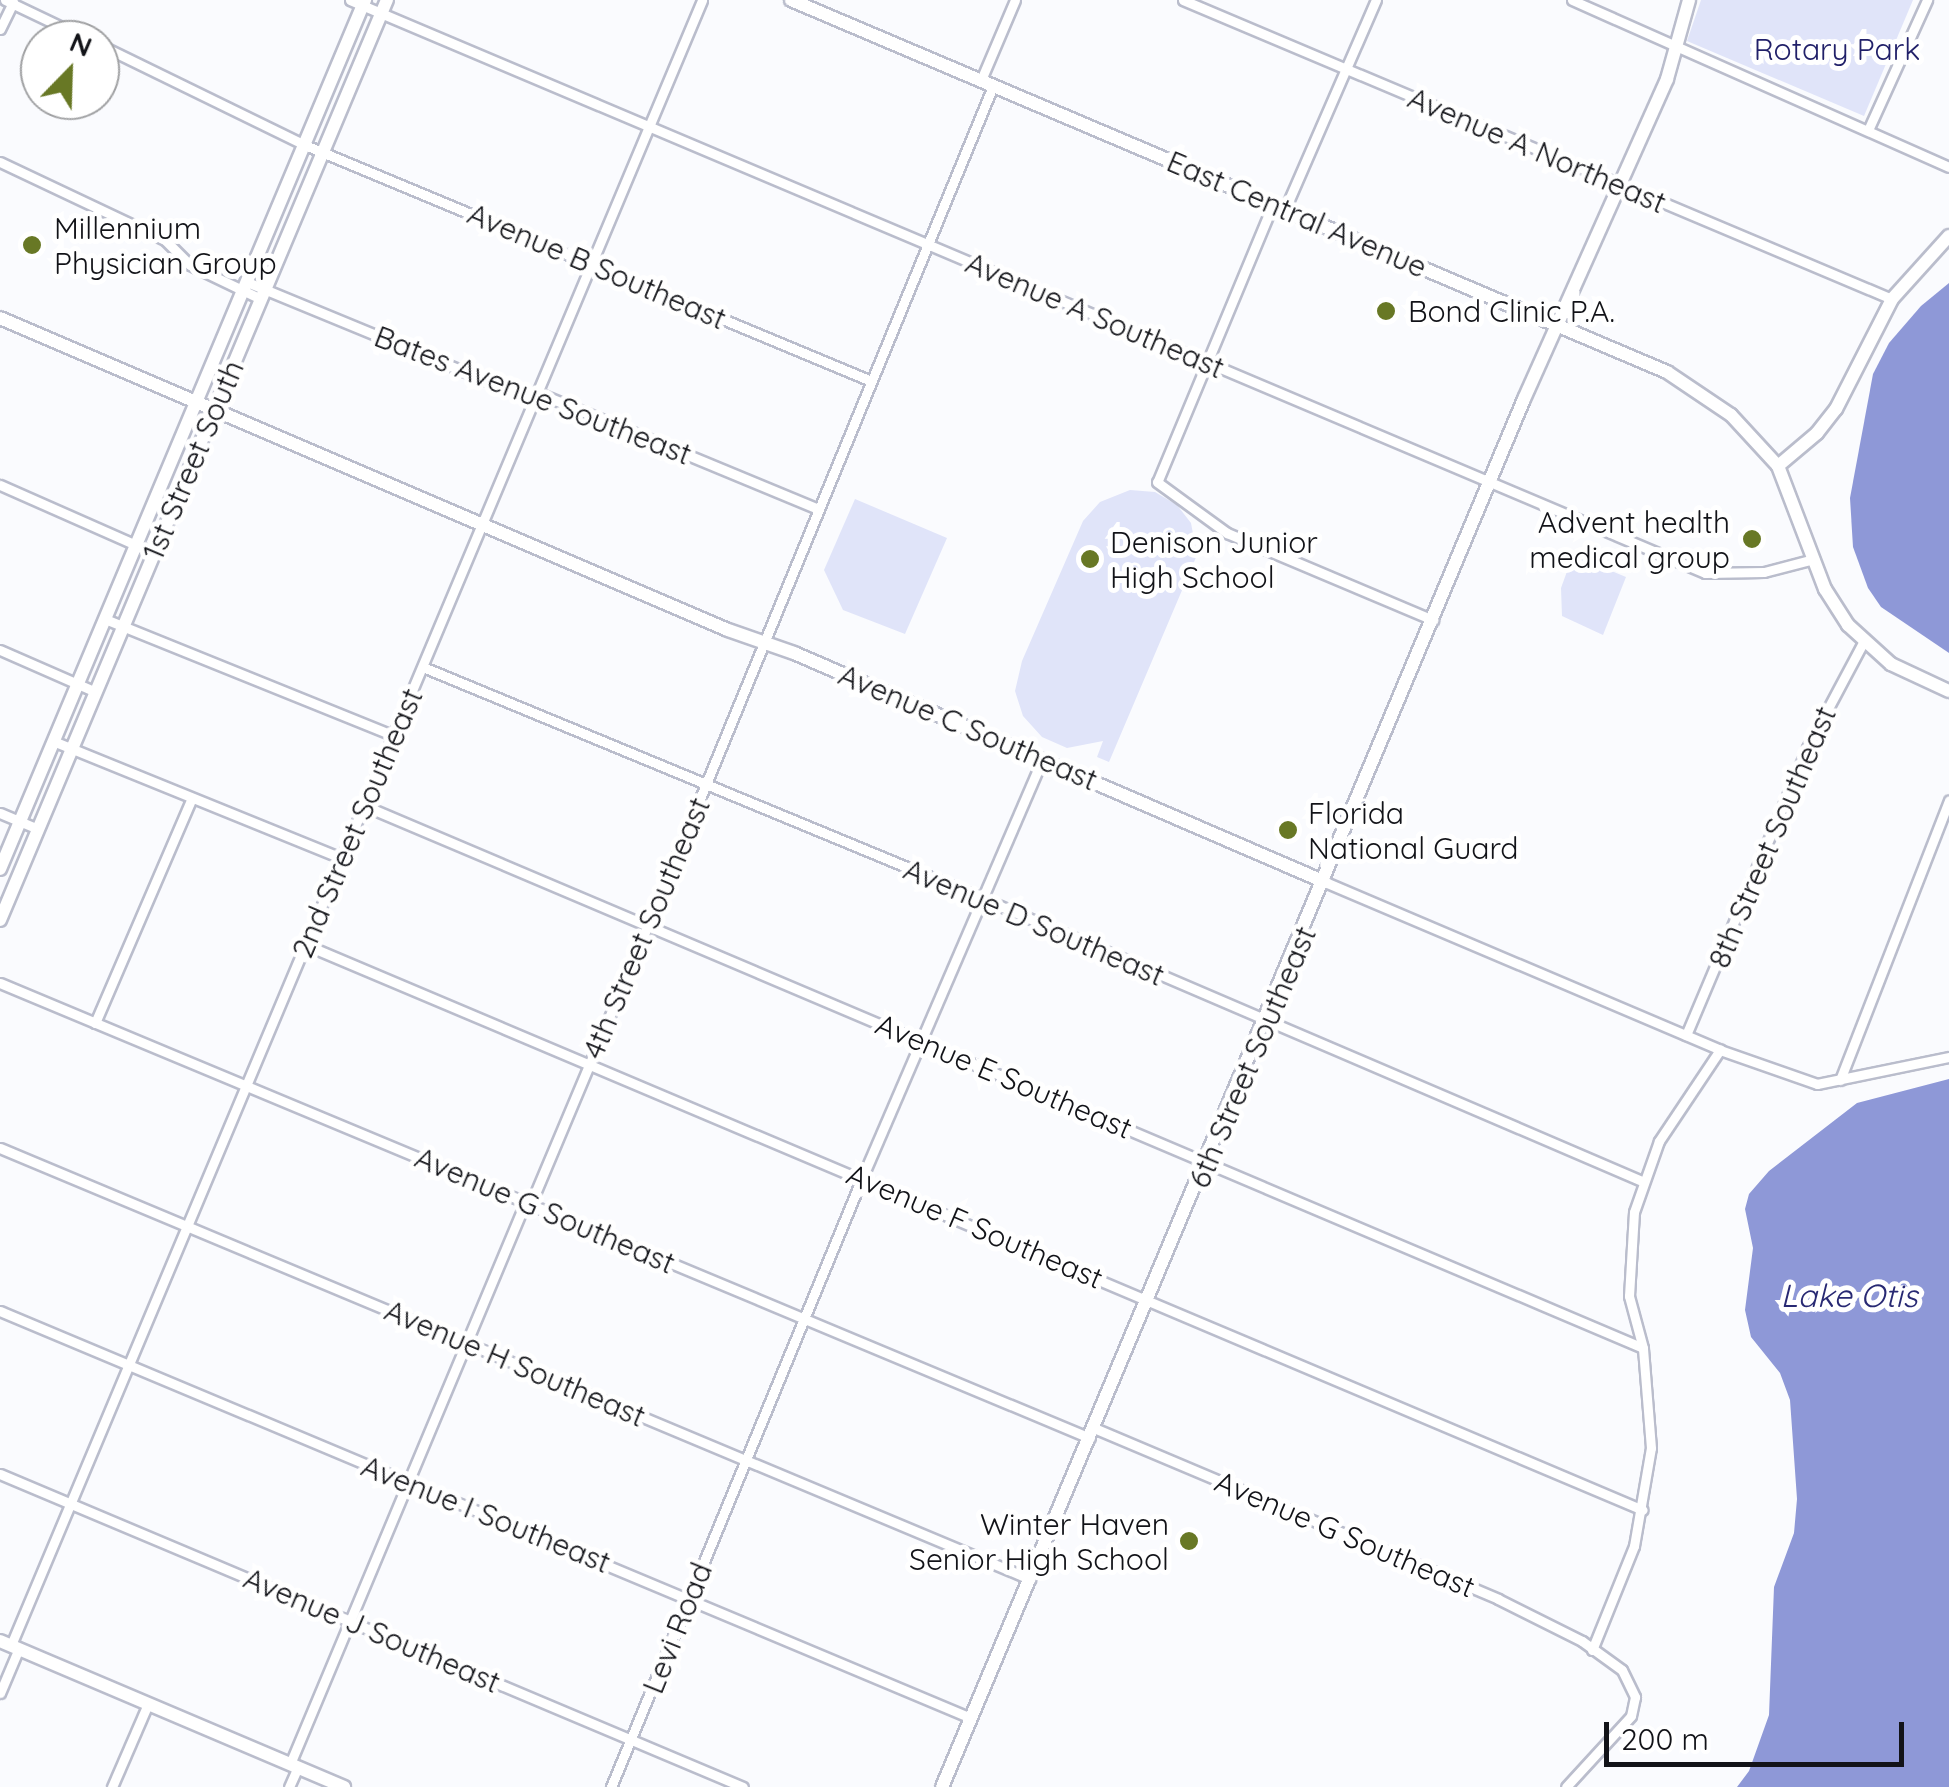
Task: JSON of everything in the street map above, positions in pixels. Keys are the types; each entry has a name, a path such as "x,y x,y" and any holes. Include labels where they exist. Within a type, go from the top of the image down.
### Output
{"street":[{"name":"1st Street South","path":"0,920 387,0"},
{"name":"2nd Street Southeast","path":"0,1692 10,1645 702,0"},
{"name":"4th Street Southeast","path":"290,1787 294,1766 350,1621 525,1203 534,1196 648,925 928,244 1015,0"},
{"name":"Avenue A Northeast","path":"1182,0 1892,299"},
{"path":"1376,0 1207,363 1157,482 1220,529 1432,620"},
{"path":"1572,0 1869,128 1949,167"},
{"name":"6th Street Southeast","path":"942,1787 1325,882 1488,482 1621,186 1678,44 1690,0"},
{"path":"1869,128 1927,0"},
{"path":"0,29 11,1 49,20"},
{"name":"East Central Avenue","path":"794,1 1667,372 1710,398 1747,429 1778,466 1835,606 1864,641 1892,664 1949,692"},
{"name":"1st Street South","path":"0,869 305,145 359,2"},
{"name":"Avenue A Southeast","path":"359,2 381,15 1705,574 1764,572 1814,559"},
{"name":"Avenue B Southeast","path":"120,55 305,145 871,381"},
{"name":"Bates Avenue Southeast","path":"0,162 165,240 190,266 534,400 543,395 818,510"},
{"path":"1778,466 1818,434 1836,409 1892,299 1949,236"},
{"name":"Avenue C Southeast","path":"0,318 213,412 1043,758 1720,1050 1818,1084 1949,1057"},
{"path":"0,485 154,553"},
{"path":"105,619 394,736"},
{"name":"8th Street Southeast","path":"1686,1036 1807,748 1864,641"},
{"path":"0,650 96,692"},
{"name":"Avenue D Southeast","path":"423,667 984,899 1642,1181"},
{"path":"53,741 191,800 343,858"},
{"name":"Levi Road","path":"611,1787 862,1178 1043,758"},
{"path":"95,1023 191,800"},
{"path":"1840,1080 1949,801"},
{"name":"Avenue E Southeast","path":"365,806 1643,1348"},
{"path":"0,813 38,829"},
{"name":"Avenue F Southeast","path":"306,945 1644,1510"},
{"name":"Avenue G Southeast","path":"0,982 525,1203 1484,1593 1622,1670 1635,1707 1622,1730 1566,1787"},
{"path":"1592,1650 1629,1561 1644,1510 1651,1448 1643,1348 1629,1296 1629,1257 1642,1181 1670,1121 1720,1050"},
{"name":"Avenue H Southeast","path":"0,1148 467,1343 744,1464 1030,1579"},
{"name":"Avenue I Southeast","path":"0,1311 972,1718"},
{"name":"Avenue J Southeast","path":"0,1474 743,1787"},
{"path":"10,1645 344,1787"},
{"path":"112,1787 148,1704"}],"green space":[{"name":"Rotary Park","path":"1701,0 1913,0 1864,116 1687,41"},
{"path":"1130,490 1155,492 1177,505 1191,523 1197,555 1109,762 1097,757 1103,741 1067,748 1042,737 1023,716 1015,691 1022,661 1083,521 1100,502"},
{"path":"855,499 947,538 905,634 843,610 824,570"},
{"path":"1573,555 1626,577 1603,635 1562,616 1561,588"}],"water":[{"path":"1949,283 1949,653 1881,607 1868,588 1853,547 1850,498 1873,374 1889,343 1921,306"},
{"name":"Lake Otis","path":"1949,1079 1949,1787 1737,1787 1749,1771 1769,1715 1774,1587 1794,1533 1797,1499 1790,1400 1780,1373 1751,1337 1745,1310 1753,1248 1745,1209 1749,1194 1769,1171 1857,1103"}],"place":[{"name":"Millennium Physician Group","path":"32,245"},
{"name":"Bond Clinic P.A.","path":"1386,311"},
{"name":"Advent health medical group","path":"1752,539"},
{"name":"Denison Junior High School","path":"1090,559"},
{"name":"Florida National Guard","path":"1288,830"},
{"name":"Winter Haven Senior High School","path":"1189,1541"}]}
